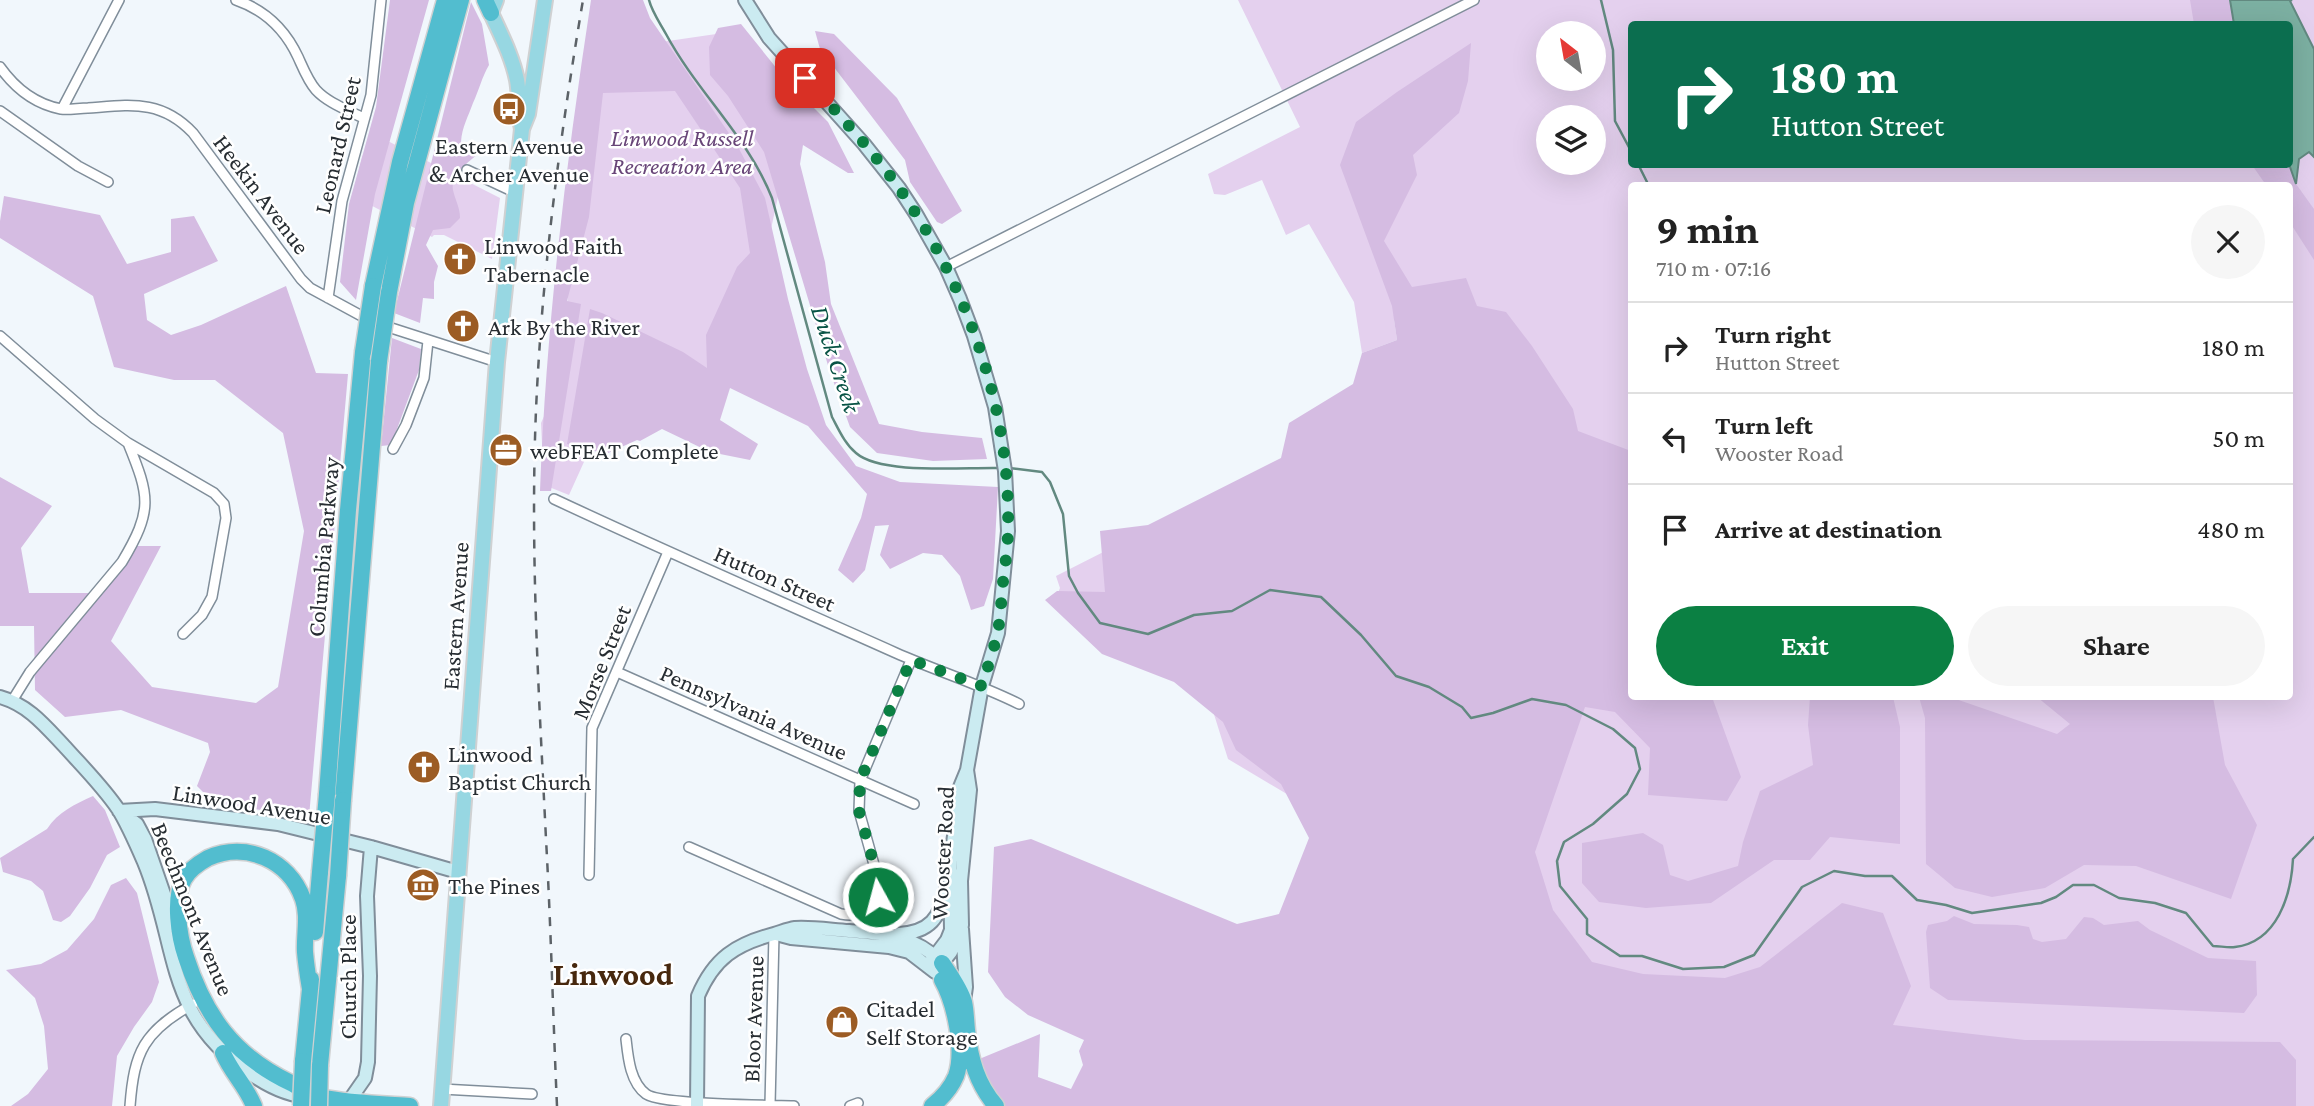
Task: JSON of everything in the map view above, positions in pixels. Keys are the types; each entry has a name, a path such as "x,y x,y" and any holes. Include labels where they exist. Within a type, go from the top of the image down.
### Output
{"highway":[{"name":"Columbia Parkway","path":"301,1106 363,352 373,286 394,189 445,0"},
{"name":"Columbia Parkway","path":"318,1101 379,361 406,203 459,6"},
{"path":"180,939 180,886 194,867 205,860 230,852 243,851 268,858 289,874 297,884 304,901 307,920 305,951 310,989"},
{"name":"Beechmont Avenue","path":"180,939 196,1003 247,1056 318,1101 410,1106"},
{"path":"936,964 955,982 964,1002 968,1048 975,1072 996,1106"},
{"path":"932,1106 949,1089 956,1075 960,1056 954,1010 936,964"},
{"path":"223,1053 246,1088 254,1106"}],"main road":[{"path":"522,130 528,114 545,0"},
{"path":"491,4 512,58 522,130"},
{"name":"Eastern Avenue","path":"441,1106 497,362 522,130"}],"street":[{"path":"62,109 119,0"},
{"path":"236,0 249,4 268,16 280,28 292,43 316,90 327,99 363,118"},
{"name":"Leonard Street","path":"328,298 342,201 371,95 381,0"},
{"name":"Wooster Road","path":"745,0 778,48 900,188 946,267 974,337 992,396 1001,441 1008,531 998,632 982,686 967,770 960,787 950,868 951,930 936,964"},
{"path":"946,267 1474,0"},
{"name":"Heekin Avenue","path":"0,67 17,88 27,95 62,109 136,105 149,106 173,116 193,133 310,288 373,321 497,362"},
{"path":"0,111 78,166 108,182"},
{"path":"467,170 514,192"},
{"path":"0,336 95,419 128,443 220,498 226,510 212,597 202,615 183,634"},
{"path":"393,449 406,425 424,378 428,341"},
{"path":"119,811 45,725 29,711 6,699 122,562 131,546 143,517 146,492 128,443"},
{"name":"Hutton Street","path":"554,499 911,660 982,686"},
{"name":"Morse Street","path":"589,875 592,728 668,552"},
{"path":"689,847 841,914 850,916 864,913 874,905 880,889 859,811 860,781 911,660"},
{"name":"Pennsylvania Avenue","path":"617,672 914,804"},
{"path":"982,686 1019,704"},
{"name":"Wooster Road","path":"936,964 957,941 961,925 961,881 970,790 967,770"},
{"name":"Linwood Avenue","path":"119,811 155,809 278,824 458,872"},
{"name":"Beechmont Avenue","path":"119,811 137,824 145,839 180,939"},
{"name":"Beechmont Avenue","path":"119,811 147,869 173,968 196,1003 204,1032 223,1053 244,1070 272,1086 318,1101"},
{"name":"Church Place","path":"348,1103 365,1079 368,1062 370,976 367,896 371,847"},
{"path":"697,1104 698,996 718,962 728,953 755,939 793,928 911,933 932,922 942,908 950,868"},
{"path":"961,925 966,986 964,1002"},
{"path":"774,934 889,947 909,952 936,964"},
{"name":"Bloor Avenue","path":"770,1105 774,934"},
{"path":"891,934 912,940 936,964"},
{"path":"130,1106 132,1078 140,1052 155,1030 196,1003"},
{"path":"626,1039 630,1067 636,1081 644,1091 656,1098 697,1104 794,1106"},
{"path":"442,1089 532,1094"}],"green space":[{"path":"1238,0 2314,0 2314,1106 1232,1106 1339,825 1228,759 1202,676 1055,600 1060,588 1056,576 1429,387 1394,319 1397,340 1362,353 1354,302 1309,224 1286,235 1262,180 1225,195 1214,194 1208,174 1300,127"},
{"name":"Linwood Russell Recreation Area","path":"596,21 613,49 730,32 796,113 768,243 698,428 612,400 569,495 544,485 541,423 559,383"},
{"path":"374,134 500,198 492,259 444,235 432,237 353,196 362,157"}],"shaded area":[{"path":"390,0 429,0 375,194 356,300 340,282 349,204 376,107"},
{"path":"591,0 643,0 650,18 737,145 765,198 788,299 826,425 856,466 900,482 998,487 993,579 984,606 971,610 960,576 942,555 923,553 890,569 880,555 889,525 875,526 865,570 853,583 838,570 861,518 867,494 808,426 730,388 720,420 758,444 750,460 710,452 662,429 606,454 567,444 590,309 683,352 707,368 706,335 737,267 750,253 740,188 675,91 603,93 589,217 567,301 581,304 551,491 540,491 558,245"},
{"path":"2190,0 2230,0 2234,21 2194,21"},
{"path":"2230,0 2292,0 2290,1 2314,49 2314,157 2309,152 2299,159 2296,184 2290,168 2293,168 2293,21 2234,21"},
{"path":"471,2 482,24 489,65 466,122 461,142 469,151 478,154 454,180 453,190 460,218 450,228 433,230 426,245 438,266 434,299 423,298 420,323 394,313"},
{"path":"741,24 786,80 828,122 854,173 848,173 803,145 800,164 825,262 831,304 879,424 922,432 982,438 987,459 933,461 877,453 850,427 830,372 764,152 728,96 710,75 709,47 718,28"},
{"path":"815,31 834,34 897,98 962,211 942,224 937,222 910,182 905,160 820,49"},
{"path":"1471,43 1468,81 1459,113 1413,155 1417,175 1384,241 1412,287 1466,278 1477,306 1506,312 1573,409 1578,431 1628,450 1628,700 1713,700 1741,777 1727,801 1648,795 1650,748 1615,712 1585,707 1535,852 1553,910 1592,962 1643,974 1725,978 1760,967 1842,903 1883,913 1911,986 1893,1025 2025,1040 2280,1042 2296,1060 2296,1106 996,1106 972,1062 1040,1034 1038,1077 1071,1089 1083,1065 1079,1051 1084,1040 1028,1015 1005,997 988,972 994,847 1031,839 1237,924 1279,914 1309,838 1281,784 1236,750 1223,722 1174,682 1102,654 1045,600 1057,591 1105,592 1100,531 1148,525 1281,458 1289,423 1353,384 1362,353 1397,340 1392,306 1340,165 1356,122"},
{"path":"2254,168 2290,168 2296,184 2314,209 2314,260 2293,227 2293,182 2264,182"},
{"path":"4,196 100,215 127,264 171,252 171,219 194,216 218,261 144,294 147,320 171,335 201,325 286,286 316,373 348,374 309,817 214,803 197,786 210,752 208,743 121,710 65,717 35,690 34,626 0,626 0,477 52,506 21,548 29,593 96,593 131,546 161,546 111,641 152,687 256,703 278,687 304,531 283,433 215,380 174,380 114,367 93,296 0,238"},
{"path":"392,338 421,349 419,370 391,445 381,446"},
{"path":"1810,700 1894,700 1900,727 1900,844 1830,837 1810,860 1774,860 1711,903 1646,908 1599,902 1582,883 1582,843 1643,833 1663,845 1670,875 1688,881 1738,866 1760,791 1813,765 1808,725"},
{"path":"1920,700 1959,700 2057,734 2070,724 2041,700 2214,700 2225,765 2257,825 2231,899 2136,866 2084,865 2045,888 1992,897 1955,888 1926,864 1925,718"},
{"path":"93,796 105,810 120,847 107,855 90,888 70,916 61,922 53,920 43,891 31,881 3,872 0,858 47,829 67,809"},
{"path":"126,878 137,893 159,982 152,1002 117,1056 112,1106 11,1106 28,1094 48,1069 44,1026 35,998 6,970 41,964 67,950 94,919 111,885"},
{"path":"1954,916 1974,924 2029,927 2033,939 2042,942 2066,939 2084,917 2093,918 2104,925 2138,921 2150,930 2208,958 2256,961 2257,995 2244,1013 1948,1000 1930,988 1926,932 1928,925 1947,921"}],"waterway":[{"name":"Duck Creek","path":"649,0 678,55 750,155 772,198 832,417 842,436 856,453 868,460 884,464 924,468 999,468"},
{"path":"1601,0 1613,50 1615,121 1628,145"},
{"path":"1640,168 1647,182"},
{"name":"Duck Creek","path":"1009,468 1042,472 1050,482 1063,514 1069,576 1100,623 1148,634 1194,615 1232,611 1270,590 1321,597 1361,635 1396,676 1429,687 1462,707 1471,718 1532,699 1566,705 1613,729 1635,748 1640,769 1627,794 1593,824 1564,842 1557,861 1560,886 1587,919 1587,934 1620,956 1642,956 1683,969 1724,967 1754,955 1802,887 1834,871 1865,876 1892,876 1917,900 1972,913 2041,903 2056,897 2073,885 2094,885 2119,898 2155,903 2186,913 2213,946 2235,947 2262,936 2271,927 2285,902 2293,859 2314,837"}],"railway":[{"path":"557,1106 536,624 534,464 547,255 583,0"}],"place":[{"name":"Eastern Avenue & Archer Avenue","path":"509,109"},
{"name":"Linwood Faith Tabernacle","path":"460,259"},
{"name":"Ark By the River","path":"463,326"},
{"name":"webFEAT Complete","path":"506,450"},
{"name":"Linwood Baptist Church","path":"424,767"},
{"name":"The Pines","path":"423,885"},
{"name":"Citadel Self Storage","path":"842,1022"}],"district":[{"name":"Linwood","path":"613,974"}],"route":[{"path":"805,78 900,188 946,267 969,322 986,374 998,423 1005,471 1008,531 998,632 982,686 911,660 860,781 859,811 880,886 878,897"}]}
